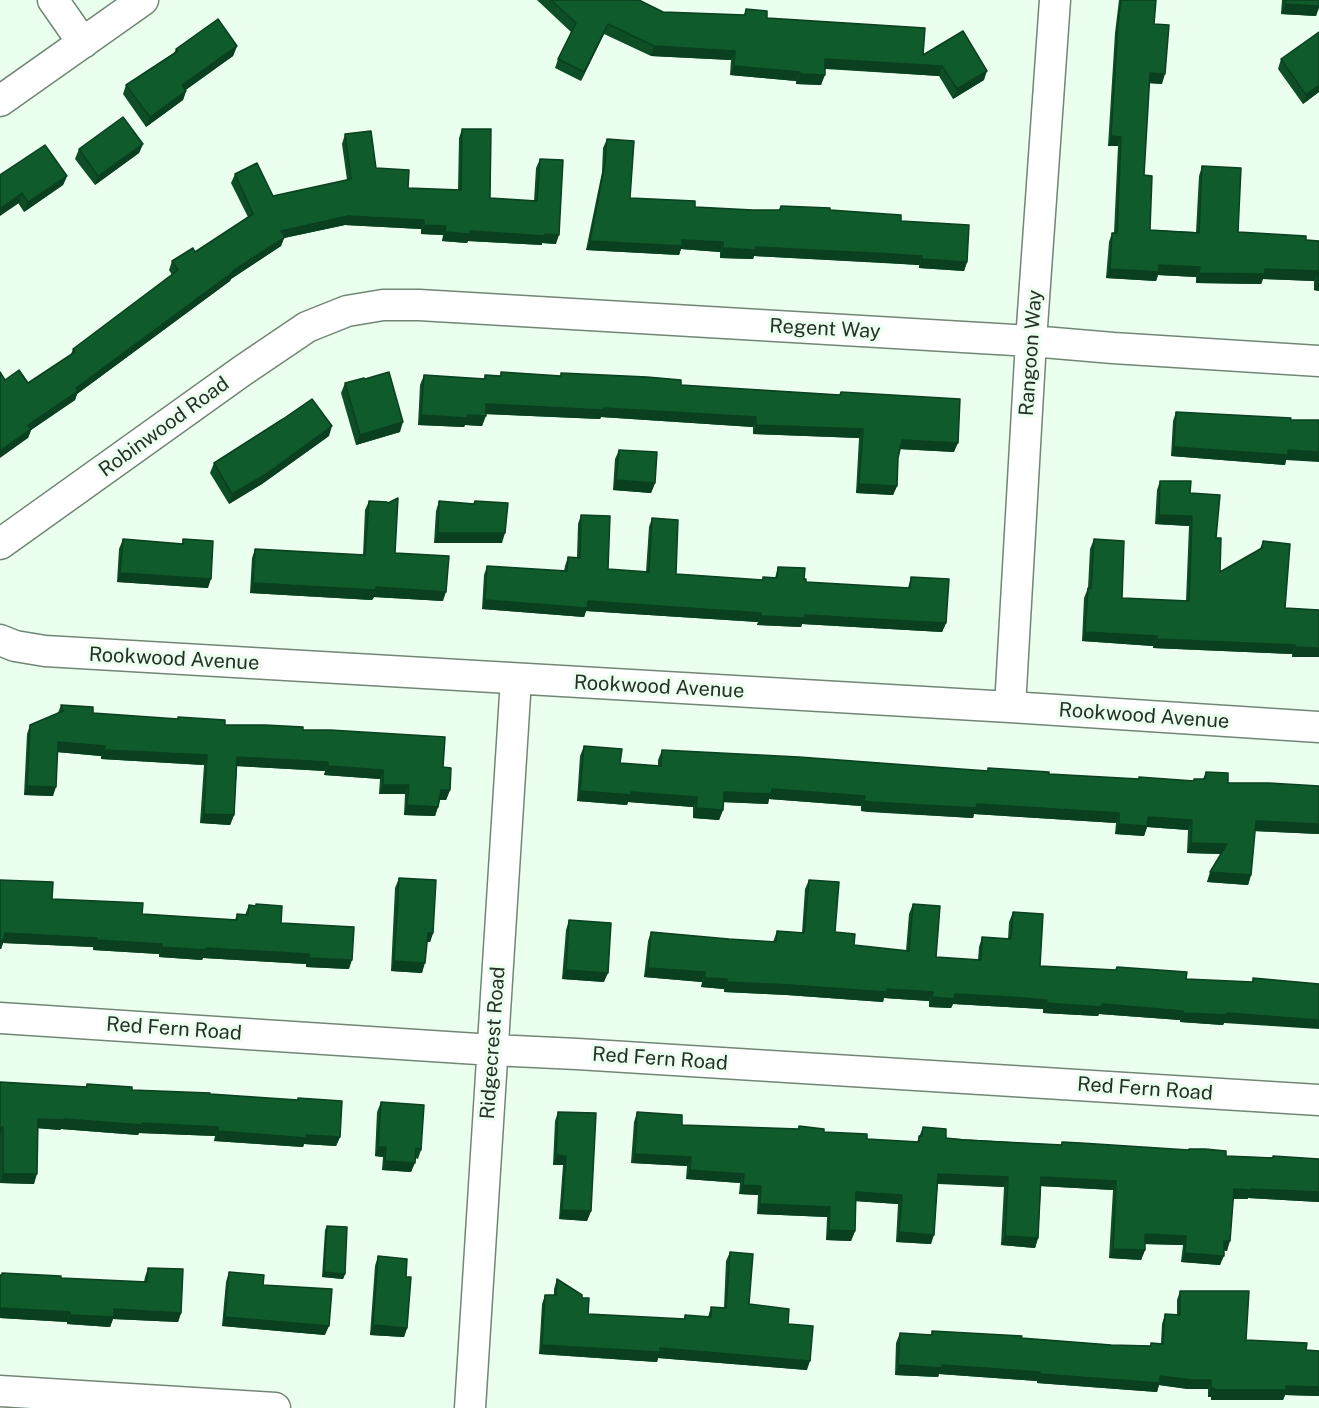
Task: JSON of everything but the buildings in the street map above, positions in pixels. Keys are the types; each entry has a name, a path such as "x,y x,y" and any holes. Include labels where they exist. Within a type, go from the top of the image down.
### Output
{"street":[{"path":"53,0 83,42"},
{"path":"0,101 142,0"},
{"name":"Rangoon Way","path":"1010,707 1031,341 1055,0"},
{"name":"Regent Way","path":"332,317 347,311 383,305 419,305 1031,341 1319,361"},
{"name":"Robinwood Road","path":"0,544 289,339 307,327 332,317"},
{"name":"Rookwood Avenue","path":"0,640 15,646 45,651 1319,727"},
{"name":"Ridgecrest Road","path":"470,1408 516,678"},
{"name":"Red Fern Road","path":"0,1018 1319,1100"},
{"path":"0,1391 275,1408"}]}
